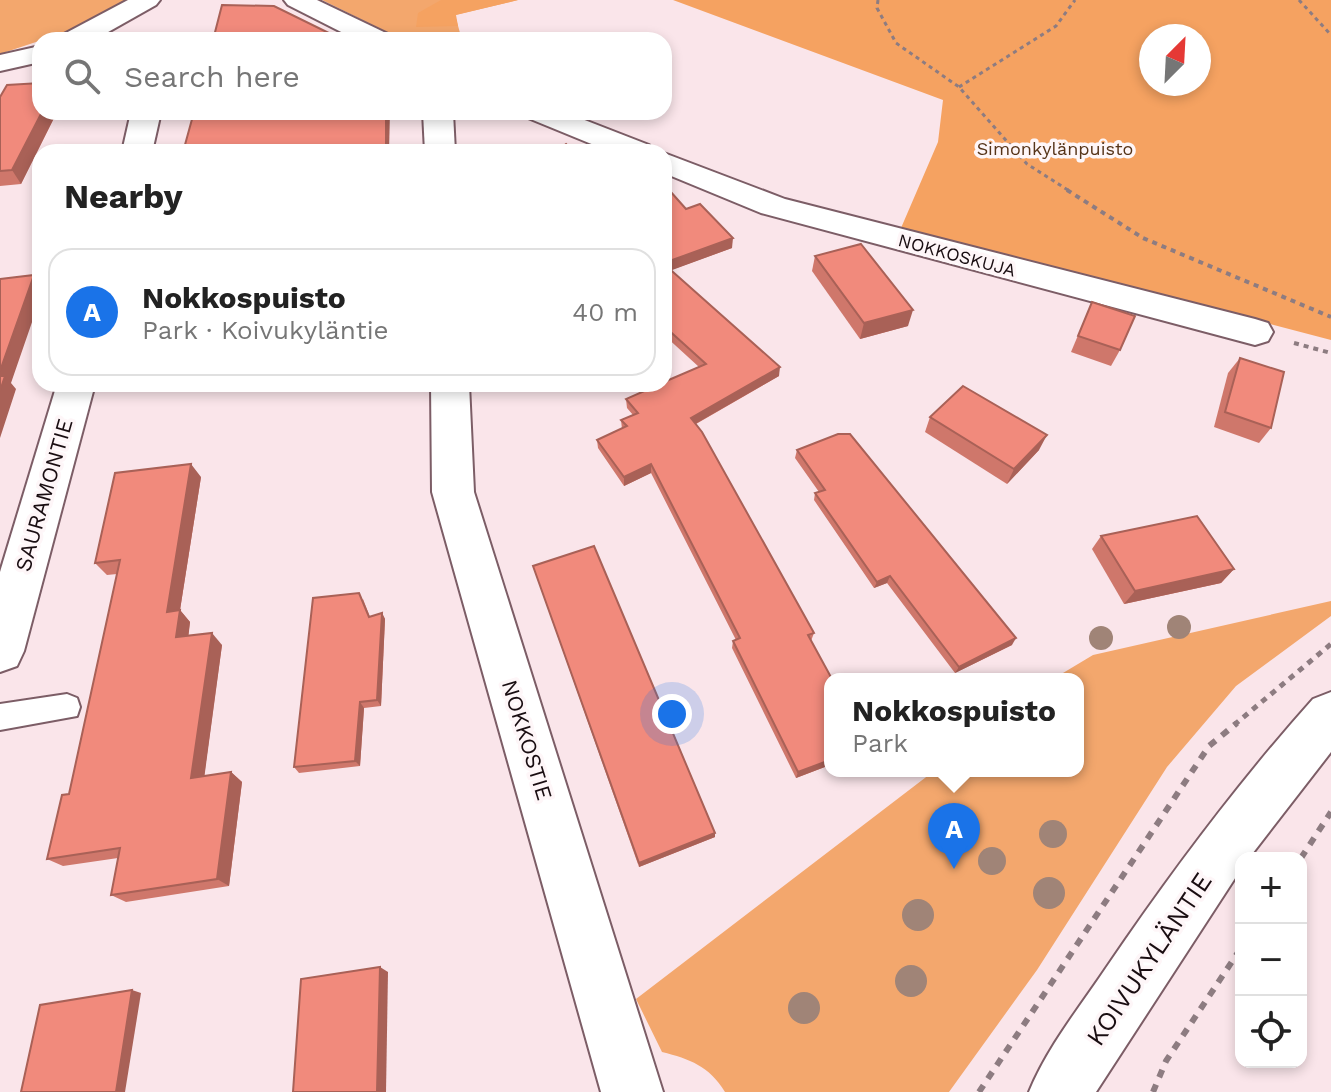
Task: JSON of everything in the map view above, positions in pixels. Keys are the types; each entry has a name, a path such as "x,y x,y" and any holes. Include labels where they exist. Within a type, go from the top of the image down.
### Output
{"street":[{"path":"103,32 125,26 147,0"},
{"path":"297,0 362,32"},
{"path":"0,63 32,56"},
{"path":"139,144 144,120"},
{"path":"438,120 440,144"},
{"path":"558,120 618,144"},
{"name":"NOKKOSKUJA","path":"672,165 773,206 1255,332"},
{"name":"SAURAMONTIE","path":"0,651 74,392"},
{"name":"NOKKOSTIE","path":"450,392 453,492 632,1092"},
{"name":"KOIVUKYLÄNTIE","path":"1060,1092 1183,905 1293,757 1331,715"}],"lane":[{"path":"0,717 67,707"}],"path":[{"path":"878,0 877,8 896,43 959,87 1027,164 1143,238 1331,317"},
{"path":"959,87 1056,26 1075,0"},
{"path":"1299,0 1331,35"},
{"path":"979,1092 1209,746 1331,644"},
{"path":"1305,852 1331,812"},
{"path":"1153,1092 1166,1061 1235,957"}],"shaded area":[{"path":"0,0 129,0 65,32 32,32 32,43 0,54"},
{"path":"322,0 518,0 455,15 460,32 387,32"},
{"path":"1331,601 1331,616 1236,686 1167,767 1037,970 949,1092 725,1092 698,1065 662,1052 636,999 926,777 1084,777 1084,673 1063,673 1093,655"}],"green space":[{"path":"441,0 518,0 456,15 458,26 416,27 418,13"},
{"name":"Simonkylänpuisto","path":"673,0 1331,0 1331,340 901,228 938,142 943,100"}],"building":[{"path":"222,5 274,6 327,32 215,32"},
{"path":"32,83 32,120 38,120 12,170 0,171 0,97 7,85"},
{"path":"192,120 386,120 386,144 185,144"},
{"path":"672,193 686,209 700,204 733,238 672,260"},
{"path":"861,244 913,310 864,323 815,256"},
{"path":"672,271 780,367 691,418 702,432 814,633 808,635 829,673 824,673 824,762 798,772 733,641 740,638 651,464 624,477 597,440 627,426 621,420 638,413 626,399 642,392 672,392 672,379 706,364 672,333"},
{"path":"32,275 0,371 0,279"},
{"path":"1092,302 1135,316 1120,350 1078,336"},
{"path":"1240,358 1284,372 1271,428 1225,412"},
{"path":"963,386 1047,435 1014,469 930,417"},
{"path":"838,434 850,434 1016,638 959,667 890,576 877,582 815,493 825,490 797,450"},
{"path":"191,464 167,612 180,610 176,637 212,633 191,778 231,772 217,879 111,895 120,848 47,859 62,795 69,794 120,560 95,563 115,473"},
{"path":"1197,516 1234,569 1135,591 1101,536"},
{"path":"594,546 715,833 639,863 533,566"},
{"path":"359,593 369,617 382,613 377,700 360,702 355,761 294,767 313,598"},
{"path":"380,967 377,1092 293,1092 301,979"},
{"path":"132,990 116,1092 21,1092 40,1005"}],"place":[{"name":"Nokkospuisto","path":"954,869"}]}
